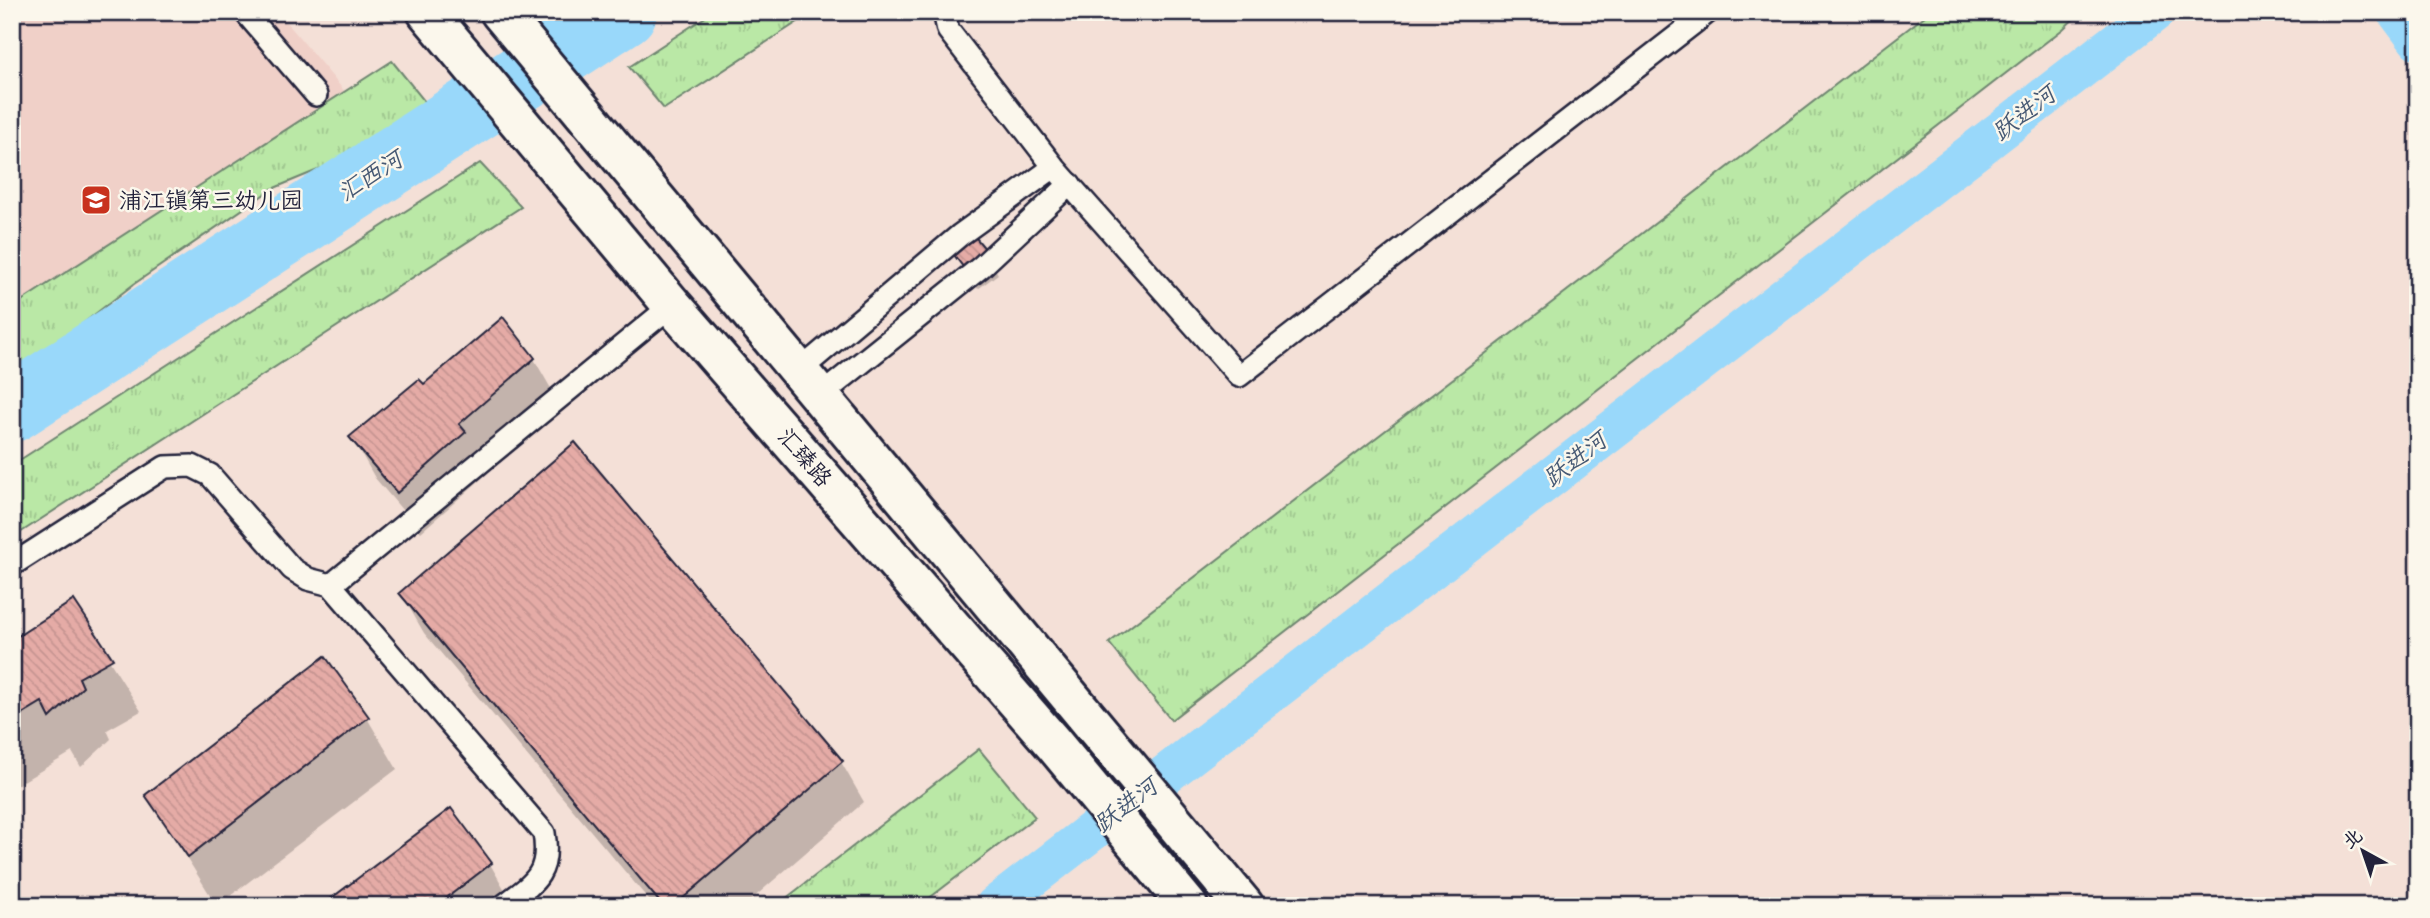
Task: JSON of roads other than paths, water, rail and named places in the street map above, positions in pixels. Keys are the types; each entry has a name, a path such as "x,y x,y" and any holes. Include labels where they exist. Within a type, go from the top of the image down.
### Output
{"street":[{"path":"500,12 1244,906"},
{"name":"汇臻路","path":"437,24 557,170 1053,743 1184,901"}],"lane":[{"path":"245,12 316,95"},
{"path":"944,12 948,30 1054,167 1239,376 1708,12"},
{"path":"809,383 960,235 1054,167"},
{"path":"809,383 981,267 1070,184"},
{"path":"331,585 672,305"},
{"path":"12,565 165,467 191,466 210,475 292,569 308,579 331,585 544,833 548,855 540,875 503,906"}],"waterway":[{"name":"汇西河","path":"12,408 623,12"},
{"name":"跃进河","path":"995,906 2155,12"},
{"path":"2397,12 2418,40"}],"place":[{"name":"浦江镇第三幼儿园","path":"96,200"}]}
